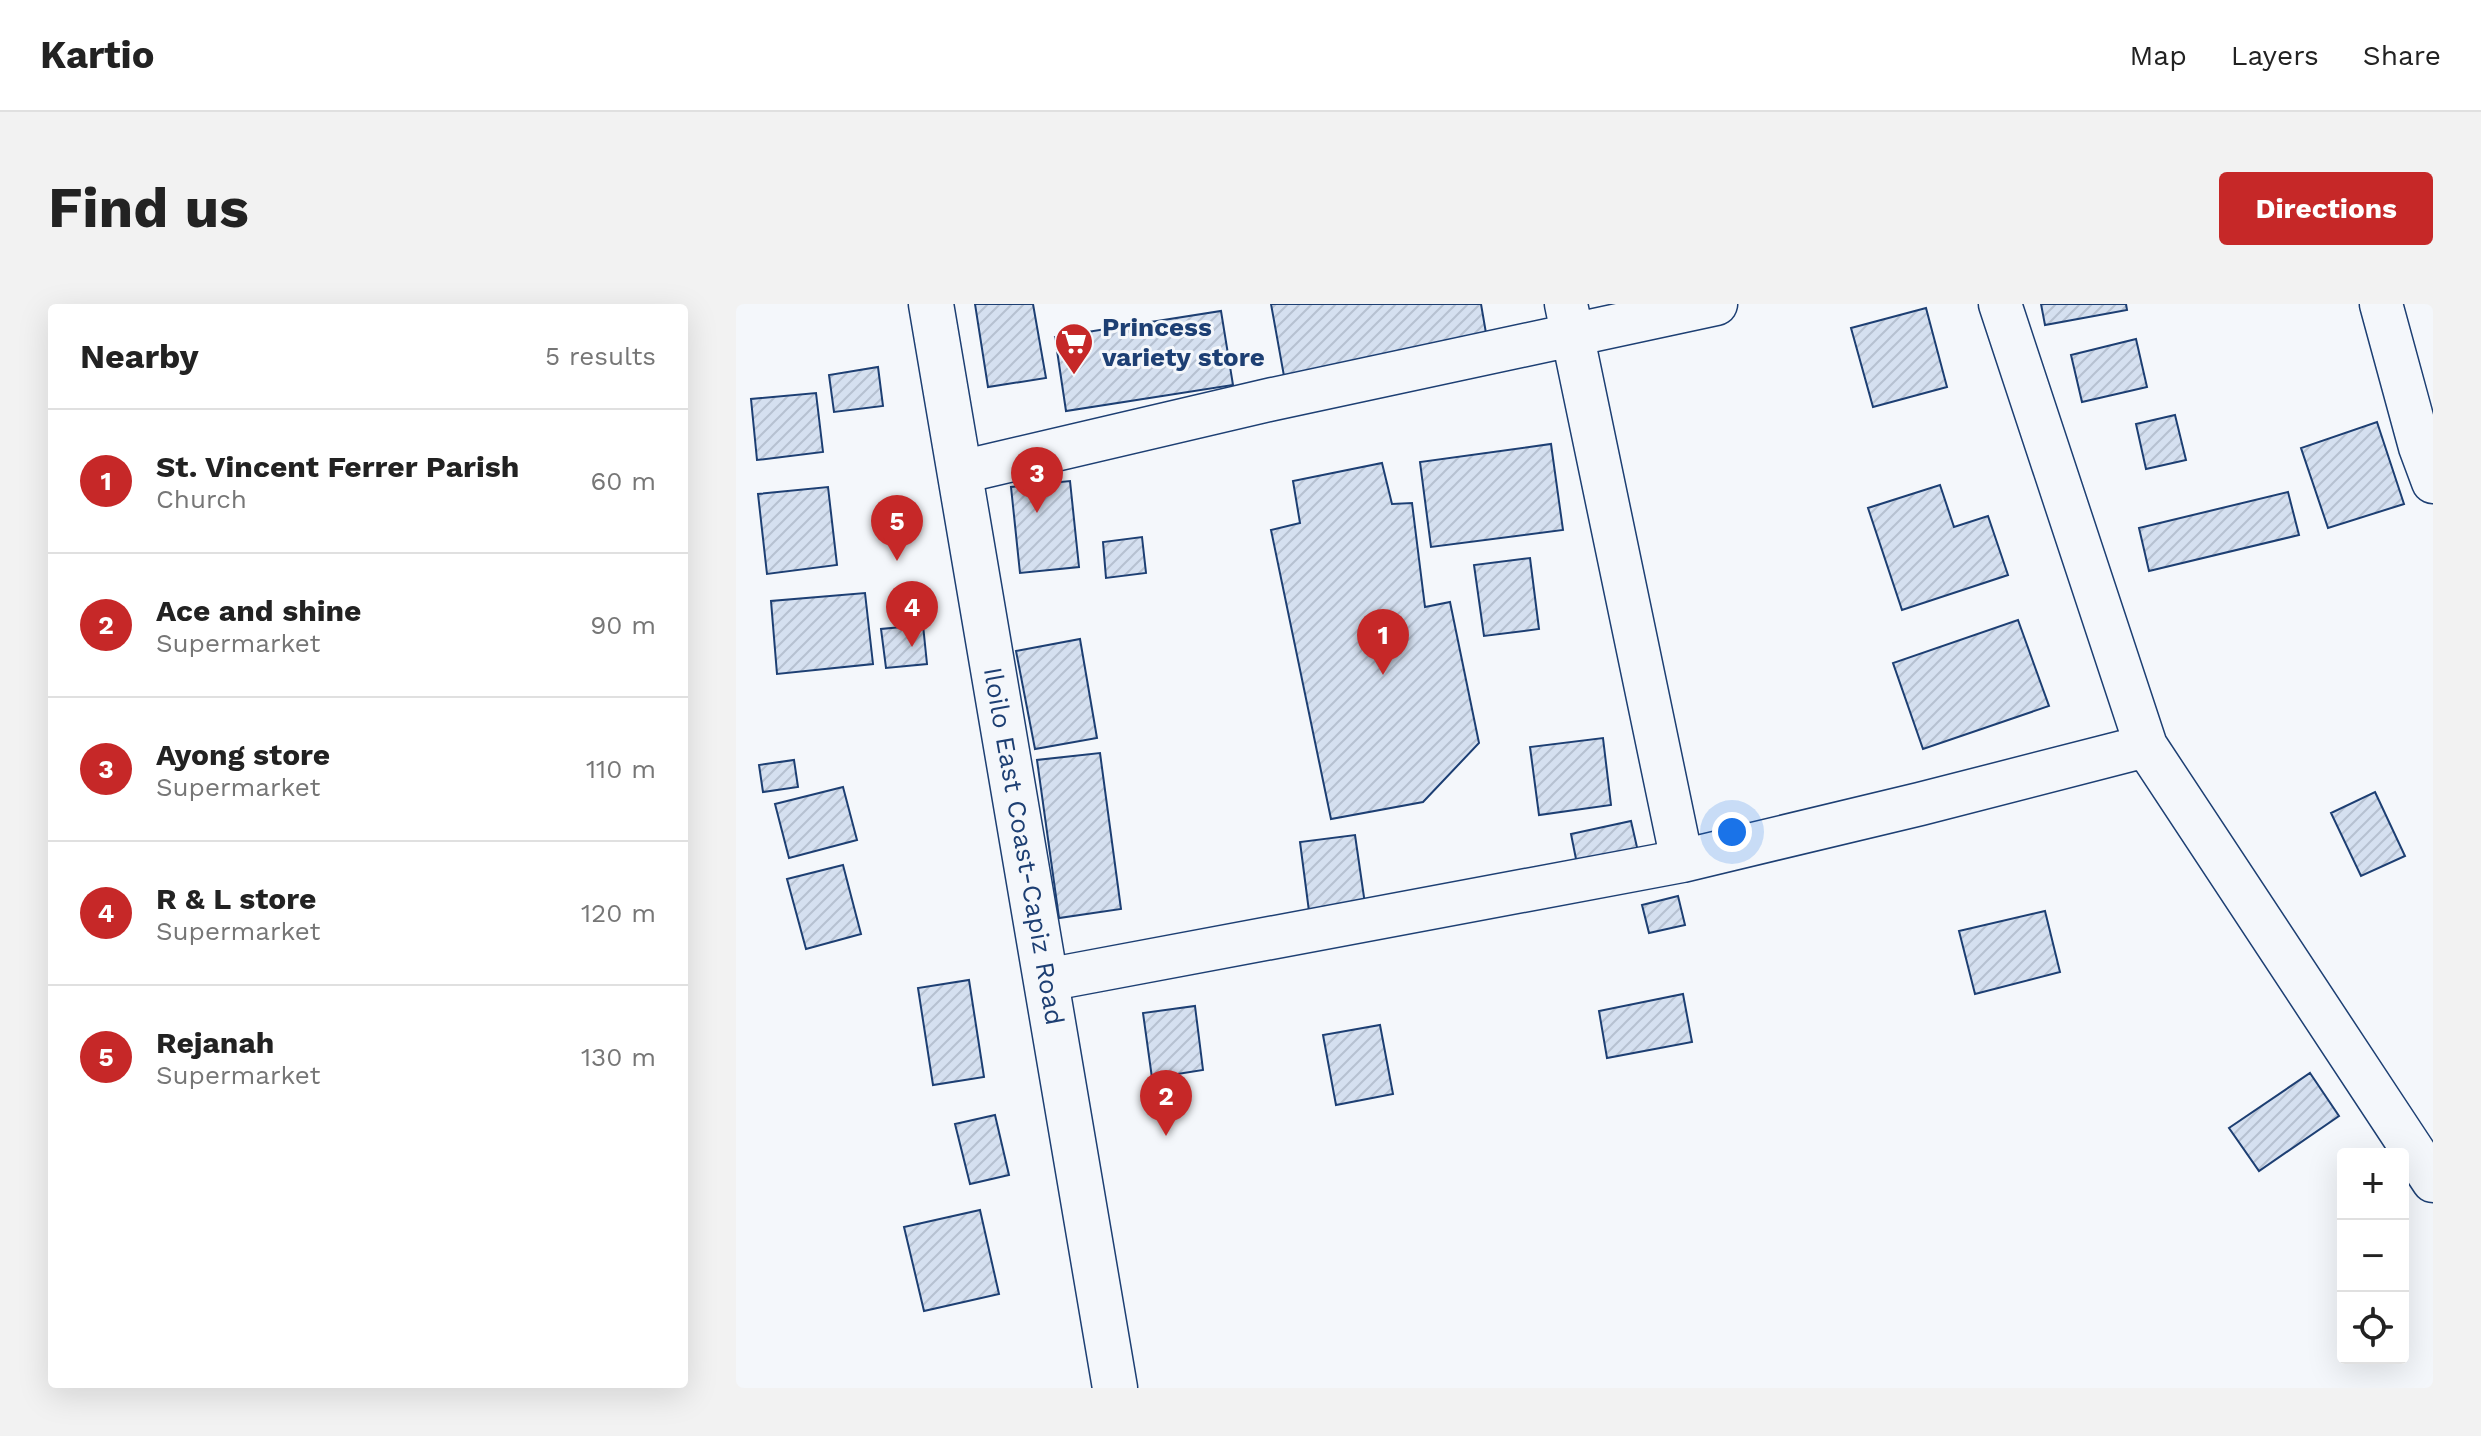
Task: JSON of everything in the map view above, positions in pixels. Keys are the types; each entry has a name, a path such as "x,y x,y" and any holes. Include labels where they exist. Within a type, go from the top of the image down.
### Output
{"main road":[{"name":"Iloilo East Coast-Capiz Road","path":"931,304 1115,1388"}],"street":[{"path":"961,472 1288,396 1569,319 1716,304"},
{"path":"2000,304 2146,746 2433,1181"},
{"path":"2381,304 2420,447 2433,482"},
{"path":"1569,319 1682,861"},
{"path":"1046,980 1682,861 2146,746"}],"building":[{"path":"975,304 1033,304 1046,378 988,387"},
{"path":"1271,304 1481,304 1487,339 1284,376"},
{"path":"2041,304 2126,304 2127,310 2045,325"},
{"path":"1926,308 1947,387 1873,407 1851,328"},
{"path":"1221,311 1233,385 1066,411 1055,337"},
{"path":"2136,339 2147,387 2082,402 2071,355"},
{"path":"878,367 883,406 834,412 829,375"},
{"path":"816,393 823,452 757,460 751,399"},
{"path":"2175,415 2186,460 2146,469 2136,424"},
{"path":"2377,422 2404,504 2328,528 2301,448"},
{"path":"1551,444 1563,530 1431,547 1420,462"},
{"path":"1382,463 1392,504 1412,503 1425,607 1450,602 1479,743 1423,802 1331,819 1271,530 1300,523 1293,481"},
{"path":"1070,481 1079,567 1020,573 1011,487"},
{"path":"1940,485 1954,527 1988,516 2008,575 1902,610 1868,508"},
{"path":"828,487 837,565 767,574 758,494"},
{"path":"2288,492 2299,535 2149,571 2139,528"},
{"path":"1142,537 1146,573 1106,578 1103,542"},
{"path":"1530,558 1539,629 1484,636 1474,565"},
{"path":"865,593 873,664 777,674 771,601"},
{"path":"2018,620 2049,706 1923,749 1893,663"},
{"path":"923,625 927,664 886,668 881,629"},
{"path":"1080,639 1097,738 1035,749 1016,651"},
{"path":"1603,738 1611,805 1539,815 1530,747"},
{"path":"1100,753 1121,909 1059,918 1037,760"},
{"path":"794,760 798,787 763,792 759,765"},
{"path":"843,787 857,840 789,858 775,804"},
{"path":"2375,792 2405,856 2361,876 2331,813"},
{"path":"1631,821 1639,856 1578,869 1571,834"},
{"path":"1355,835 1366,911 1310,919 1300,842"},
{"path":"843,865 861,934 806,949 787,879"},
{"path":"1678,896 1685,925 1649,933 1642,905"},
{"path":"2045,911 2060,972 1975,994 1959,931"},
{"path":"969,980 984,1077 933,1085 918,988"},
{"path":"1683,994 1692,1042 1607,1058 1599,1011"},
{"path":"1195,1006 1203,1070 1152,1078 1143,1013"},
{"path":"1380,1025 1393,1094 1336,1105 1323,1035"},
{"path":"2310,1073 2339,1116 2259,1171 2229,1128"},
{"path":"995,1115 1009,1175 970,1184 955,1124"},
{"path":"980,1210 999,1294 924,1311 904,1227"}],"place":[{"name":"Princess variety store","path":"1074,376"},
{"name":"Ayong store","path":"1037,513"},
{"name":"Rejanah","path":"897,561"},
{"name":"R & L store","path":"912,647"},
{"name":"St. Vincent Ferrer Parish","path":"1383,675"},
{"name":"Ace and shine","path":"1166,1136"}]}
